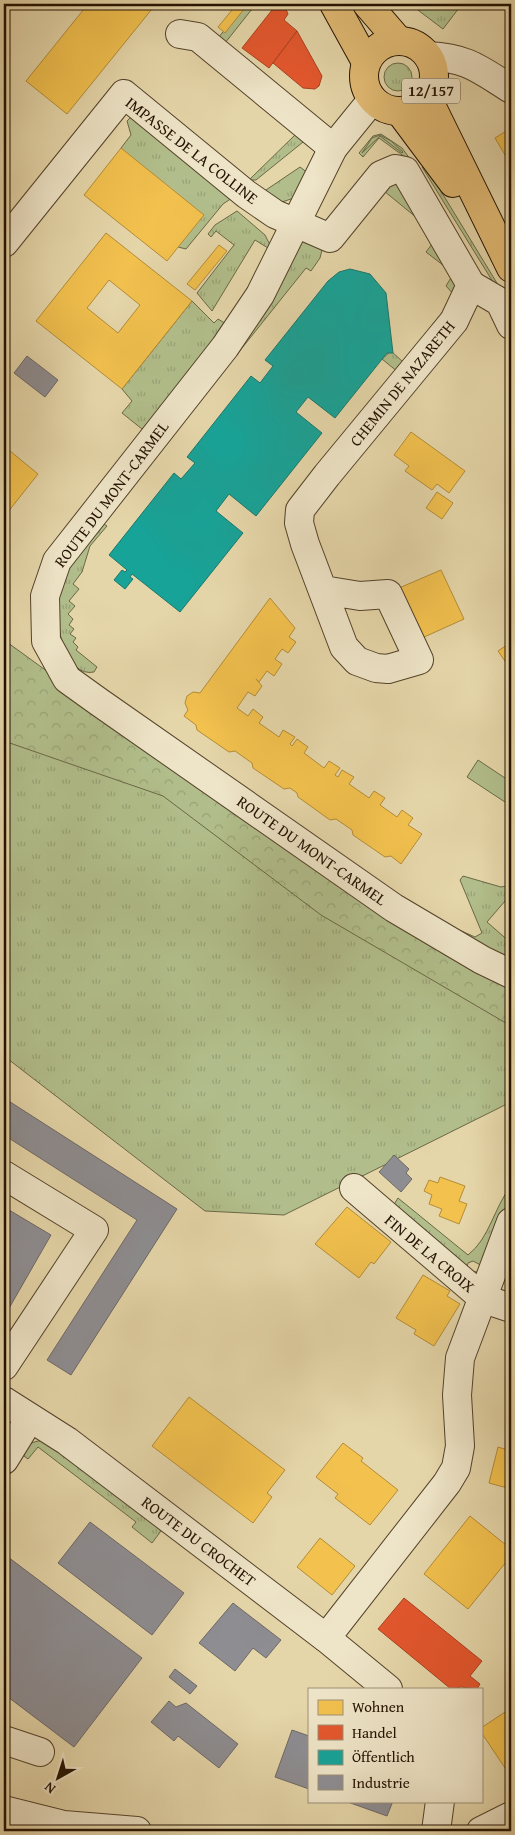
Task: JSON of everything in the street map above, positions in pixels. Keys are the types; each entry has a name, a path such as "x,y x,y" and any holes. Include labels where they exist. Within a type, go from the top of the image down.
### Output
{"main road":[{"path":"334,4 366,62 364,82 372,100"},
{"name":"12/157","path":"367,4 399,41 410,43 420,48 428,56 434,77 432,88 427,97 415,107 400,112 380,107 372,100"},
{"path":"366,62 380,47 399,41"},
{"name":"12/157","path":"427,97 507,260"},
{"name":"12/157","path":"400,112 507,260"}],"street":[{"path":"180,34 198,37 333,148"},
{"path":"428,56 451,58 467,62 511,89"},
{"name":"IMPASSE DE LA COLLINE","path":"4,243 124,94 246,194 275,214 296,224"},
{"name":"ROUTE DU MONT-CARMEL","path":"372,100 333,148 260,295 225,347 57,561 45,596 46,641 67,679 99,702 394,908 482,960 511,974"},
{"path":"296,224 330,238 382,175 394,169 405,171 471,285 500,302 511,325"},
{"name":"CHEMIN DE NAZARETH","path":"323,590 299,523 300,510 326,475 454,321 471,285"},
{"path":"4,1175 94,1230 4,1366"},
{"name":"FIN DE LA CROIX","path":"354,1188 484,1299 511,1308"},
{"path":"326,1638 447,1483 456,1468 460,1446 457,1376 460,1358 484,1299 511,1222"},
{"name":"ROUTE DU CROCHET","path":"4,1401 67,1440 326,1638 387,1688"},
{"path":"4,1460 30,1418"},
{"path":"4,1740 40,1752"},
{"path":"436,1831 440,1802"},
{"path":"4,1810 64,1825 137,1831"},
{"path":"481,1831 510,1822"}],"green space":[{"path":"246,4 256,4 225,43 218,38"},
{"path":"410,4 462,4 443,29"},
{"path":"188,47 308,138 256,180 249,180 296,134"},
{"path":"398,63 408,67 412,77 408,87 398,91 388,87 384,77 388,67"},
{"path":"134,114 238,194 223,204 186,249 178,247 121,148 131,135 127,121"},
{"path":"381,134 402,148 413,163 379,138 363,157 359,153 373,136"},
{"path":"380,135 391,141 403,152 380,136 362,153 372,138"},
{"path":"425,165 503,293 501,295 422,167"},
{"path":"300,167 308,173 294,198 282,202 263,192"},
{"path":"400,182 456,273 458,298 398,372 382,359 391,351 403,362 455,296 446,286 452,276 448,269 426,252 432,244 417,218 384,191 391,183"},
{"path":"237,211 265,235 273,251 255,240 212,311 197,293 234,245 216,231 211,237 208,234 215,225"},
{"path":"308,240 317,242 322,250 320,258 311,271 306,268 102,523 107,526 90,546 82,572 73,584 79,589 69,601 75,606 68,614 73,619 69,625 74,629 70,634 76,638 73,642 78,647 76,650 97,667 94,672 84,672 76,667 64,648 56,613 57,592 60,581 300,242"},
{"path":"192,301 214,323 218,319 228,325 149,426 142,429 122,413 132,401 122,389"},
{"path":"4,640 375,909 486,977 511,988 511,1026 321,915 163,796 4,741"},
{"path":"4,698 511,1001 511,1102 284,1215 205,1211 4,1056"},
{"path":"478,760 511,782 511,806 467,777"},
{"path":"463,876 501,887 511,885 511,894 487,922 511,943 511,960 455,931 457,929 475,937 482,933 460,880"},
{"path":"511,1186 511,1204 501,1214 486,1268 473,1261 468,1263 467,1268 471,1271 477,1272 480,1269 480,1275 473,1275 393,1206 398,1198 468,1255 482,1240 500,1203"},
{"path":"46,1440 164,1527 152,1543 132,1527 136,1522 38,1447 28,1459 24,1456 23,1451 30,1444"}],"building: Wohnen":[{"path":"88,4 156,4 67,114 26,81"},
{"path":"237,4 248,4 225,33 218,27"},
{"path":"511,128 511,165 495,138"},
{"path":"121,148 204,215 167,261 84,195"},
{"path":"106,233 192,301 122,389 36,321","holes":["109,280 140,305 118,333 87,308"]},
{"path":"219,245 227,251 195,290 187,284"},
{"path":"411,432 465,471 449,493 437,484 432,490 405,471 409,466 394,455"},
{"path":"4,446 38,474 4,517"},
{"path":"437,492 453,503 442,519 426,508"},
{"path":"441,570 464,619 422,638 399,588"},
{"path":"270,598 295,628 289,637 296,642 288,653 282,649 275,659 282,664 274,676 267,671 259,682 256,679 262,686 255,696 248,692 237,708 248,716 253,709 263,717 259,723 279,737 283,730 295,737 290,744 292,746 297,739 308,747 304,753 324,768 329,761 340,768 335,775 338,777 342,770 354,777 349,784 369,798 374,791 385,798 380,805 397,817 402,810 413,818 408,825 422,834 401,864 391,856 385,857 353,835 352,830 336,819 330,820 298,797 297,793 290,788 284,789 253,768 252,763 235,751 229,752 197,730 196,725 184,716 188,710 185,703 187,696 193,692 200,693"},
{"path":"511,642 511,666 509,667 498,651"},
{"path":"440,1177 465,1186 459,1201 467,1204 459,1224 439,1216 442,1209 429,1204 432,1195 424,1191 429,1180 438,1183"},
{"path":"347,1207 391,1242 374,1264 371,1262 359,1278 315,1244"},
{"path":"423,1275 450,1291 447,1296 460,1304 434,1346 414,1334 416,1330 396,1318"},
{"path":"511,1368 511,1386 506,1384"},
{"path":"189,1397 285,1470 267,1493 272,1497 253,1523 152,1446"},
{"path":"343,1443 363,1458 361,1461 398,1490 370,1525 335,1498 338,1494 316,1477"},
{"path":"498,1447 511,1451 511,1489 489,1483"},
{"path":"470,1516 511,1549 511,1556 468,1609 424,1574"},
{"path":"320,1538 355,1566 332,1595 297,1567"},
{"path":"511,1708 511,1777 482,1734 482,1727"}],"building: Handel":[{"path":"276,5 285,7 288,14 284,20 297,31 269,68 242,48"},
{"path":"297,31 322,76 319,86 315,89 303,88 273,63"},
{"path":"404,1598 482,1661 470,1676 480,1684 478,1688 450,1688 378,1629"}],"building: Öffentlich":[{"path":"350,269 370,274 386,293 393,353 387,353 335,418 308,397 296,412 322,433 256,516 229,494 216,511 243,533 180,612 132,574 130,577 133,579 125,589 114,580 122,570 125,572 127,570 109,555 174,473 181,479 195,463 187,457 251,376 260,383 273,366 265,360 328,281 339,272"}],"building: Industrie":[{"path":"27,356 58,380 45,397 14,373"},
{"path":"4,1098 177,1209 71,1375 47,1360 137,1220 4,1135"},
{"path":"394,1155 409,1169 406,1173 412,1179 401,1192 379,1172"},
{"path":"4,1207 51,1235 4,1317"},
{"path":"90,1522 184,1593 152,1635 58,1563"},
{"path":"4,1554 142,1658 74,1747 4,1694"},
{"path":"233,1603 281,1640 266,1658 253,1648 235,1671 199,1643"},
{"path":"175,1669 197,1686 190,1694 169,1677"},
{"path":"169,1701 176,1707 186,1703 238,1744 219,1768 178,1736 174,1741 151,1722"},
{"path":"292,1730 308,1736 308,1789 275,1777"},
{"path":"348,1802 393,1802 387,1816"}]}
